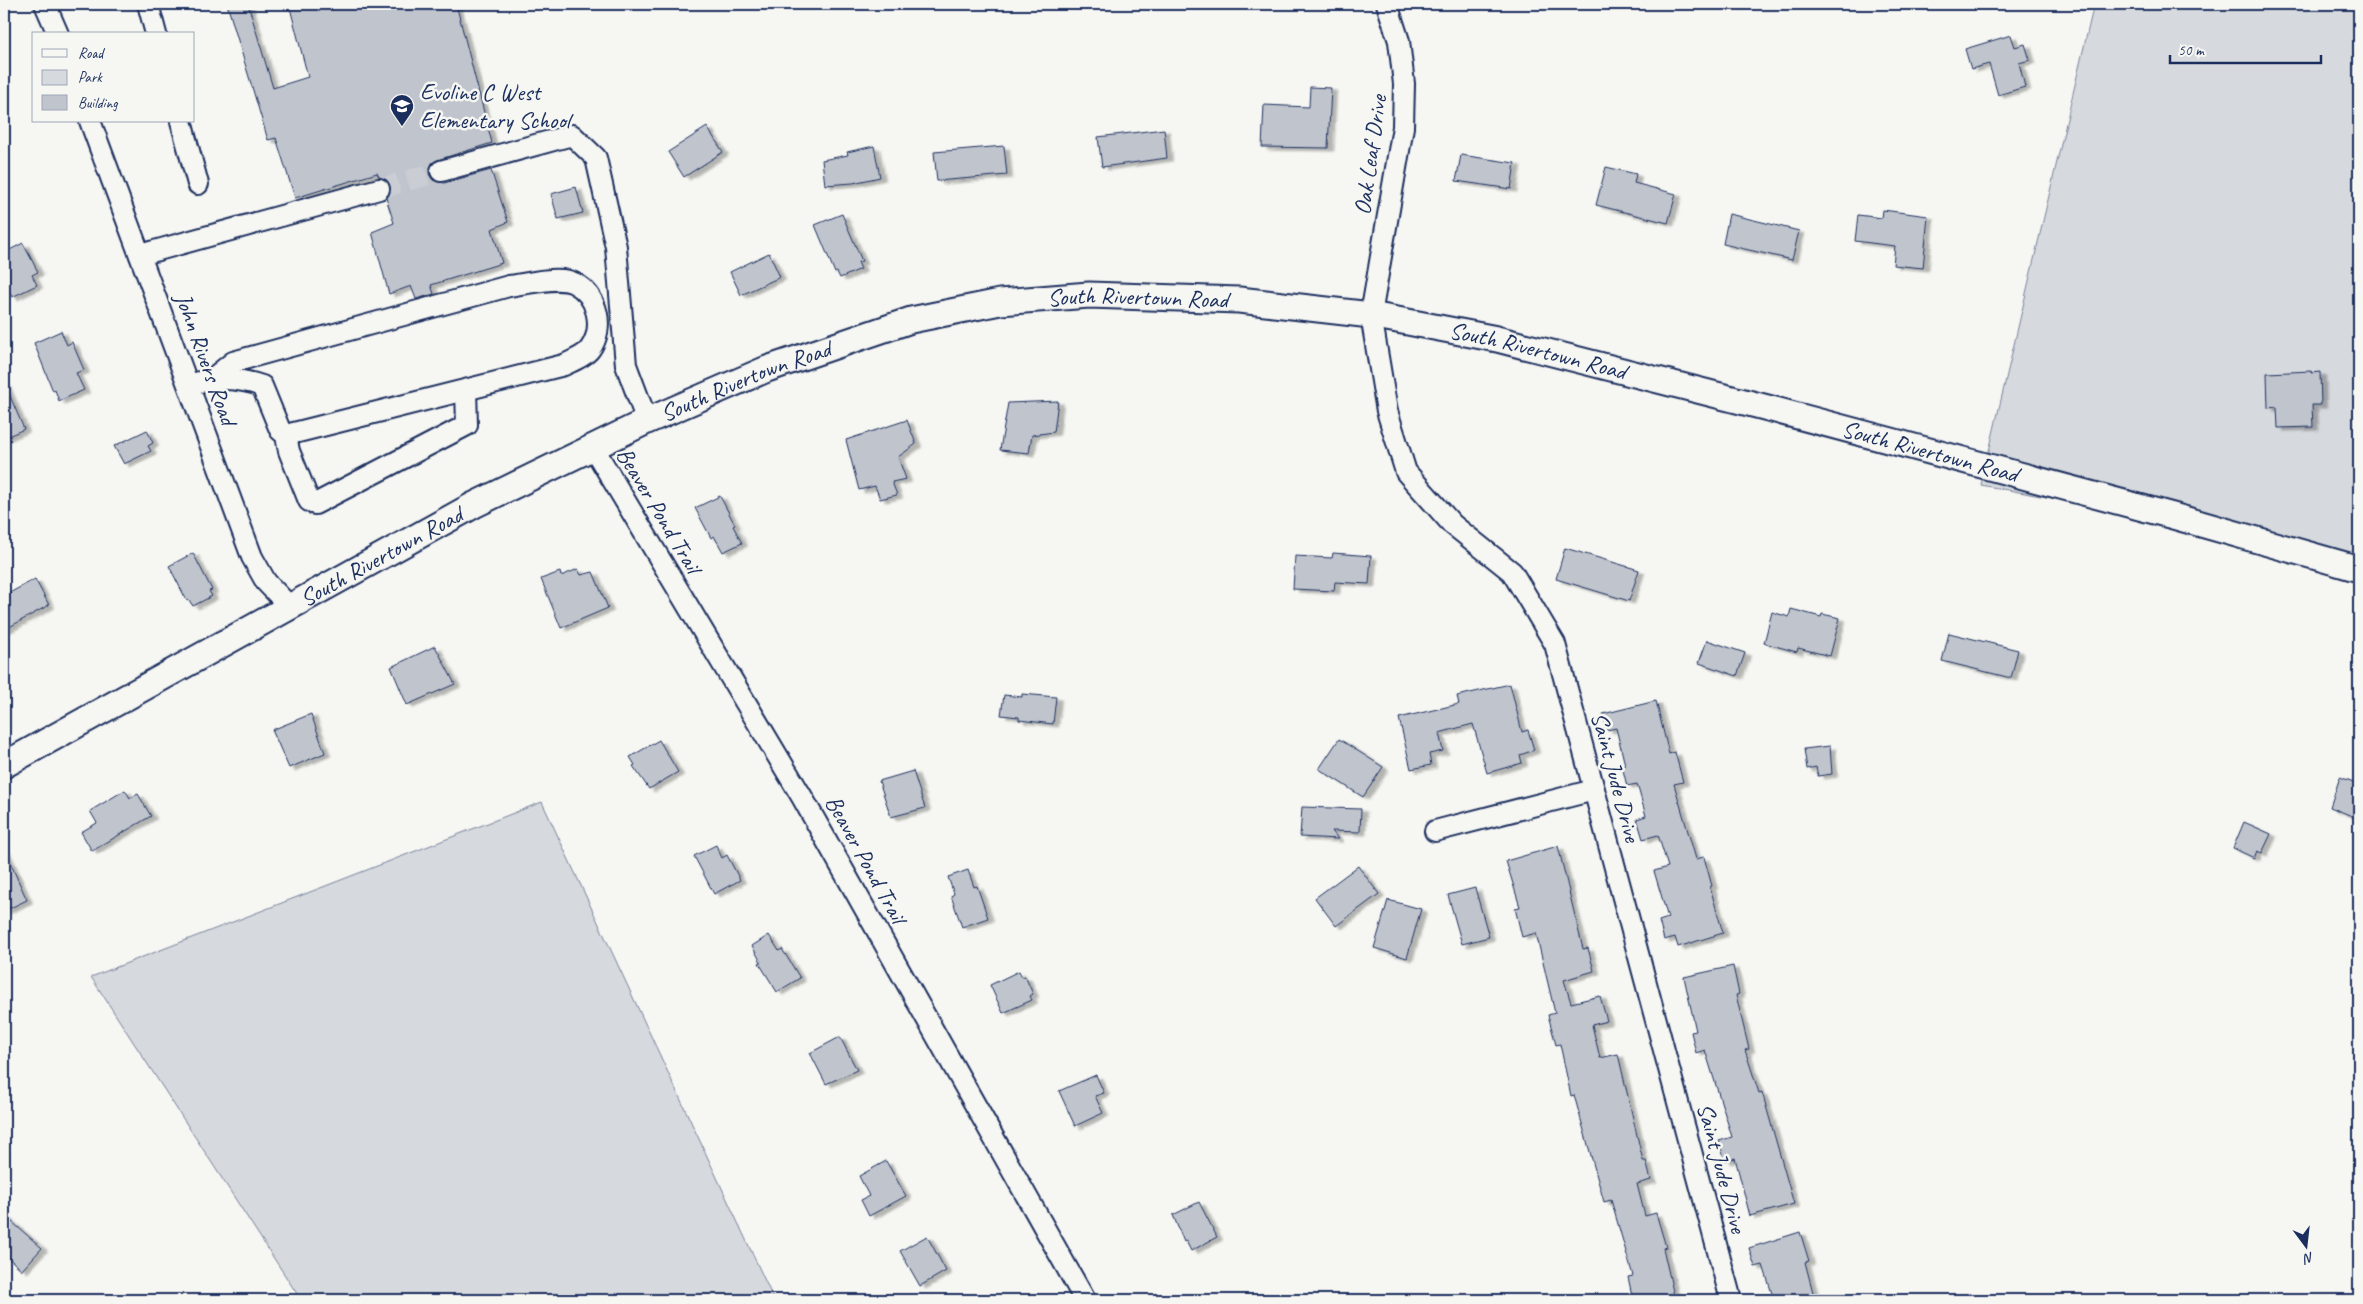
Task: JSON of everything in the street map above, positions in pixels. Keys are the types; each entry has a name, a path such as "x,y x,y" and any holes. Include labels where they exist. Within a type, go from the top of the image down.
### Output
{"main road":[{"name":"South Rivertown Road","path":"4,765 474,505 647,421 767,369 910,320 1000,302 1096,295 1239,300 1371,315 1497,339 1764,407 2173,516 2353,567"}],"street":[{"path":"45,4 57,32"},
{"path":"148,4 155,32"},
{"name":"Oak Leaf Drive","path":"1371,315 1403,127 1404,84 1399,41 1387,4"},
{"name":"John Rivers Road","path":"90,122 252,557 266,582 289,606"},
{"path":"181,122 198,184"},
{"path":"441,171 572,135 596,158 616,247 626,365 647,421"},
{"path":"140,255 379,189"},
{"path":"213,378 233,362 509,286 555,280 574,282 589,297 597,311 598,331 589,350 564,365 286,435"},
{"name":"Saint Jude Drive","path":"1371,315 1387,411 1406,472 1452,524 1512,572 1555,644 1731,1300"},
{"path":"188,385 213,378 240,379 262,386 280,430 286,435 289,451 309,501 315,504 467,425 466,390"},
{"name":"Beaver Pond Trail","path":"593,447 802,797 1085,1300"},
{"path":"1435,831 1594,790"}],"green space":[{"path":"2094,4 2359,4 2359,555 1981,485"},
{"path":"542,802 774,1300 301,1300 91,977"}],"building":[{"path":"227,4 248,4 273,88 308,77 289,4 456,4 492,143 437,160 432,163 429,174 433,180 444,183 491,170 508,222 492,229 502,263 431,285 434,294 416,299 411,286 389,294 372,232 394,223 386,198 390,192 390,185 387,180 379,177 377,173 295,198 276,138 268,140"},
{"path":"2011,35 2015,47 2025,44 2030,60 2019,63 2025,87 1998,95 1989,64 1971,69 1965,49"},
{"path":"1310,87 1331,88 1328,148 1262,147 1264,105 1309,107"},
{"path":"707,127 723,152 684,177 668,152"},
{"path":"1164,129 1167,158 1102,167 1098,137"},
{"path":"874,146 880,177 853,183 825,185 822,160 848,155 847,152"},
{"path":"1004,146 1007,175 937,181 934,152"},
{"path":"1461,155 1515,163 1511,189 1456,181"},
{"path":"1606,167 1636,174 1634,183 1676,194 1668,223 1596,205"},
{"path":"576,187 583,213 558,219 551,194"},
{"path":"1883,210 1928,216 1923,268 1893,265 1895,246 1855,241 1858,215 1882,218"},
{"path":"842,214 862,261 858,262 861,269 840,278 837,272 835,273 815,225"},
{"path":"1729,214 1799,231 1792,260 1723,244"},
{"path":"23,243 38,272 32,275 37,285 12,297 4,280 4,253"},
{"path":"769,253 780,277 741,295 730,272"},
{"path":"61,331 67,345 72,342 84,370 76,373 84,390 59,401 55,390 53,391 34,343"},
{"path":"2312,371 2312,373 2320,372 2321,405 2312,405 2313,427 2278,428 2277,407 2268,408 2267,373"},
{"path":"4,382 24,429 4,438"},
{"path":"1058,401 1054,432 1032,435 1029,453 1000,450 1008,403"},
{"path":"907,420 916,444 898,457 906,479 892,482 897,495 880,499 875,486 859,490 846,440"},
{"path":"147,430 153,443 148,446 151,451 124,464 114,446"},
{"path":"720,496 742,543 723,552 714,536 711,538 695,508"},
{"path":"1565,548 1639,570 1629,601 1556,579"},
{"path":"193,553 212,590 209,591 212,596 193,606 189,600 187,601 169,566"},
{"path":"1333,553 1371,556 1369,584 1335,582 1334,591 1293,589 1295,556 1332,558"},
{"path":"578,569 581,575 593,572 608,608 561,628 541,579 560,572 561,576"},
{"path":"35,579 49,605 4,630 4,596"},
{"path":"1791,609 1821,617 1822,614 1840,618 1830,656 1798,648 1797,652 1764,643 1772,612 1789,617"},
{"path":"1949,633 2018,650 2011,678 1942,661"},
{"path":"1707,640 1745,653 1737,676 1699,663"},
{"path":"435,646 455,684 407,705 391,667"},
{"path":"1510,684 1522,732 1528,730 1534,750 1520,755 1522,763 1487,773 1473,724 1439,733 1443,751 1429,754 1431,765 1411,769 1399,718 1459,704 1457,696"},
{"path":"1022,694 1056,697 1053,724 1019,720 1019,717 1001,715 1004,695 1022,697"},
{"path":"1656,701 1669,754 1675,752 1683,782 1674,784 1696,859 1704,857 1723,933 1678,947 1675,937 1664,940 1659,921 1668,918 1654,871 1668,867 1658,835 1643,839 1637,819 1646,816 1637,784 1627,786 1622,766 1625,765 1616,728 1607,730 1603,714"},
{"path":"311,714 325,753 289,768 272,730"},
{"path":"1339,739 1383,767 1363,797 1319,769"},
{"path":"659,740 678,772 649,789 633,766 635,765 630,757"},
{"path":"1830,746 1832,774 1818,776 1816,767 1807,769 1804,749"},
{"path":"913,771 925,808 891,817 879,781"},
{"path":"2340,777 2359,784 2359,819 2330,807"},
{"path":"125,790 130,798 138,794 151,816 92,851 81,832 97,823 90,811"},
{"path":"1302,807 1361,809 1360,832 1332,831 1338,839 1300,837"},
{"path":"2244,822 2271,834 2262,853 2257,851 2254,858 2233,848"},
{"path":"716,845 722,858 727,855 740,880 714,894 694,856"},
{"path":"1558,846 1583,949 1588,948 1594,971 1564,980 1571,1003 1600,996 1607,1021 1592,1025 1600,1058 1618,1054 1643,1161 1646,1161 1651,1180 1637,1184 1645,1216 1656,1213 1666,1247 1663,1248 1675,1300 1633,1300 1628,1277 1633,1276 1611,1200 1604,1202 1574,1095 1571,1096 1560,1044 1556,1045 1548,1015 1555,1013 1536,933 1522,937 1515,908 1520,907 1506,861"},
{"path":"4,849 27,900 4,911"},
{"path":"1358,866 1379,894 1336,926 1315,898"},
{"path":"968,870 974,887 977,886 988,918 962,927 951,896 954,894 948,877"},
{"path":"1475,888 1489,937 1462,944 1448,895"},
{"path":"1388,900 1421,909 1407,958 1374,948"},
{"path":"769,935 779,951 782,949 800,978 777,992 759,963 761,962 752,946"},
{"path":"1733,966 1739,994 1736,995 1749,1049 1745,1050 1759,1093 1762,1092 1794,1204 1750,1216 1735,1158 1725,1161 1719,1141 1732,1137 1705,1050 1696,1053 1691,1032 1696,1031 1684,977"},
{"path":"1019,971 1022,977 1025,976 1033,994 1030,996 1032,1000 1003,1013 990,985"},
{"path":"840,1037 857,1070 826,1084 810,1053"},
{"path":"1096,1075 1104,1093 1095,1096 1103,1113 1075,1126 1059,1091"},
{"path":"886,1161 906,1196 869,1216 861,1200 869,1196 859,1176"},
{"path":"1199,1202 1217,1237 1191,1251 1186,1241 1184,1242 1173,1215"},
{"path":"4,1215 42,1248 22,1270 4,1254"},
{"path":"1800,1232 1809,1261 1805,1262 1815,1300 1774,1300 1763,1265 1755,1267 1749,1248"},
{"path":"927,1236 946,1271 920,1286 900,1251"}],"tunnel":[{"path":"379,189 441,171"}],"place":[{"name":"Evoline C West Elementary School","path":"402,127"}]}
